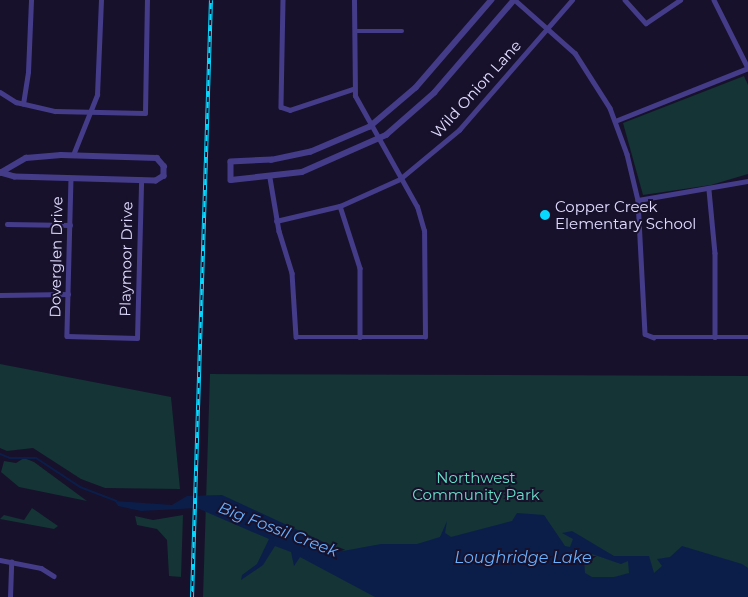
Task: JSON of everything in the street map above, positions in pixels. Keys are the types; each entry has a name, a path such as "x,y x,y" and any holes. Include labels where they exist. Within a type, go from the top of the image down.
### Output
{"street":[{"path":"23,104 28,72 31,0"},
{"path":"73,155 97,95 101,0"},
{"path":"0,92 23,104 55,111 145,113 147,0"},
{"path":"282,0 281,107 290,110 353,90"},
{"path":"270,178 276,221 292,274 296,337 425,337 426,242 417,207 377,140 353,90 356,31 354,0"},
{"path":"492,0 416,88 370,127 311,152 272,160 231,162 231,180 270,178 315,168 377,140 434,93 514,0 548,28 591,72 615,121 638,200 645,334 748,337"},
{"name":"Wild Onion Lane","path":"276,221 340,206 400,179 460,130 572,0"},
{"path":"625,0 646,23 680,0"},
{"path":"615,121 748,68 714,0"},
{"path":"356,31 402,31"},
{"path":"73,155 163,161 162,179 15,177 1,173 26,158 73,155"},
{"name":"Doverglen Drive","path":"67,336 71,178"},
{"name":"Playmoor Drive","path":"67,336 137,338 141,180"},
{"path":"638,200 709,190 748,180"},
{"path":"709,190 715,253 715,337"},
{"path":"340,206 360,268 360,337"},
{"path":"7,224 70,225"},
{"path":"0,295 68,294"},
{"path":"0,560 41,568 54,576"},
{"path":"10,597 11,562"}],"green space":[{"path":"744,76 748,85 748,174 711,185 643,195 623,123"},
{"path":"0,364 171,397 180,489 105,488 81,479 33,448 7,451 0,448"},
{"name":"Northwest Community Park","path":"210,374 748,376 748,597 203,597"},
{"path":"24,458 34,462 87,501 19,487 1,472 4,461 16,463"},
{"path":"32,508 58,526 54,529 0,519 4,515 24,520"},
{"path":"183,515 181,577 169,576 167,540 157,529 137,525 135,516 153,520"}],"water":[{"name":"Loughridge Lake","path":"222,495 343,551 381,544 417,544 440,537 447,521 445,533 451,537 512,521 517,513 544,515 565,546 570,547 573,539 562,533 572,531 614,556 649,556 654,573 662,566 657,559 670,557 682,546 742,564 748,568 748,597 375,597 300,557 294,566 291,552 275,546 263,565 241,580 242,575 257,564 269,539 197,508 141,511 118,506 115,501 172,505 187,496","holes":["592,554 621,564 628,561 629,573 614,577 592,577 585,573 584,559"]}],"waterway":[{"name":"Big Fossil Creek","path":"0,454 10,458 36,458 80,487 116,501"}],"railway":[{"path":"192,597 211,0"}],"place":[{"name":"Copper Creek Elementary School","path":"545,215"}]}
